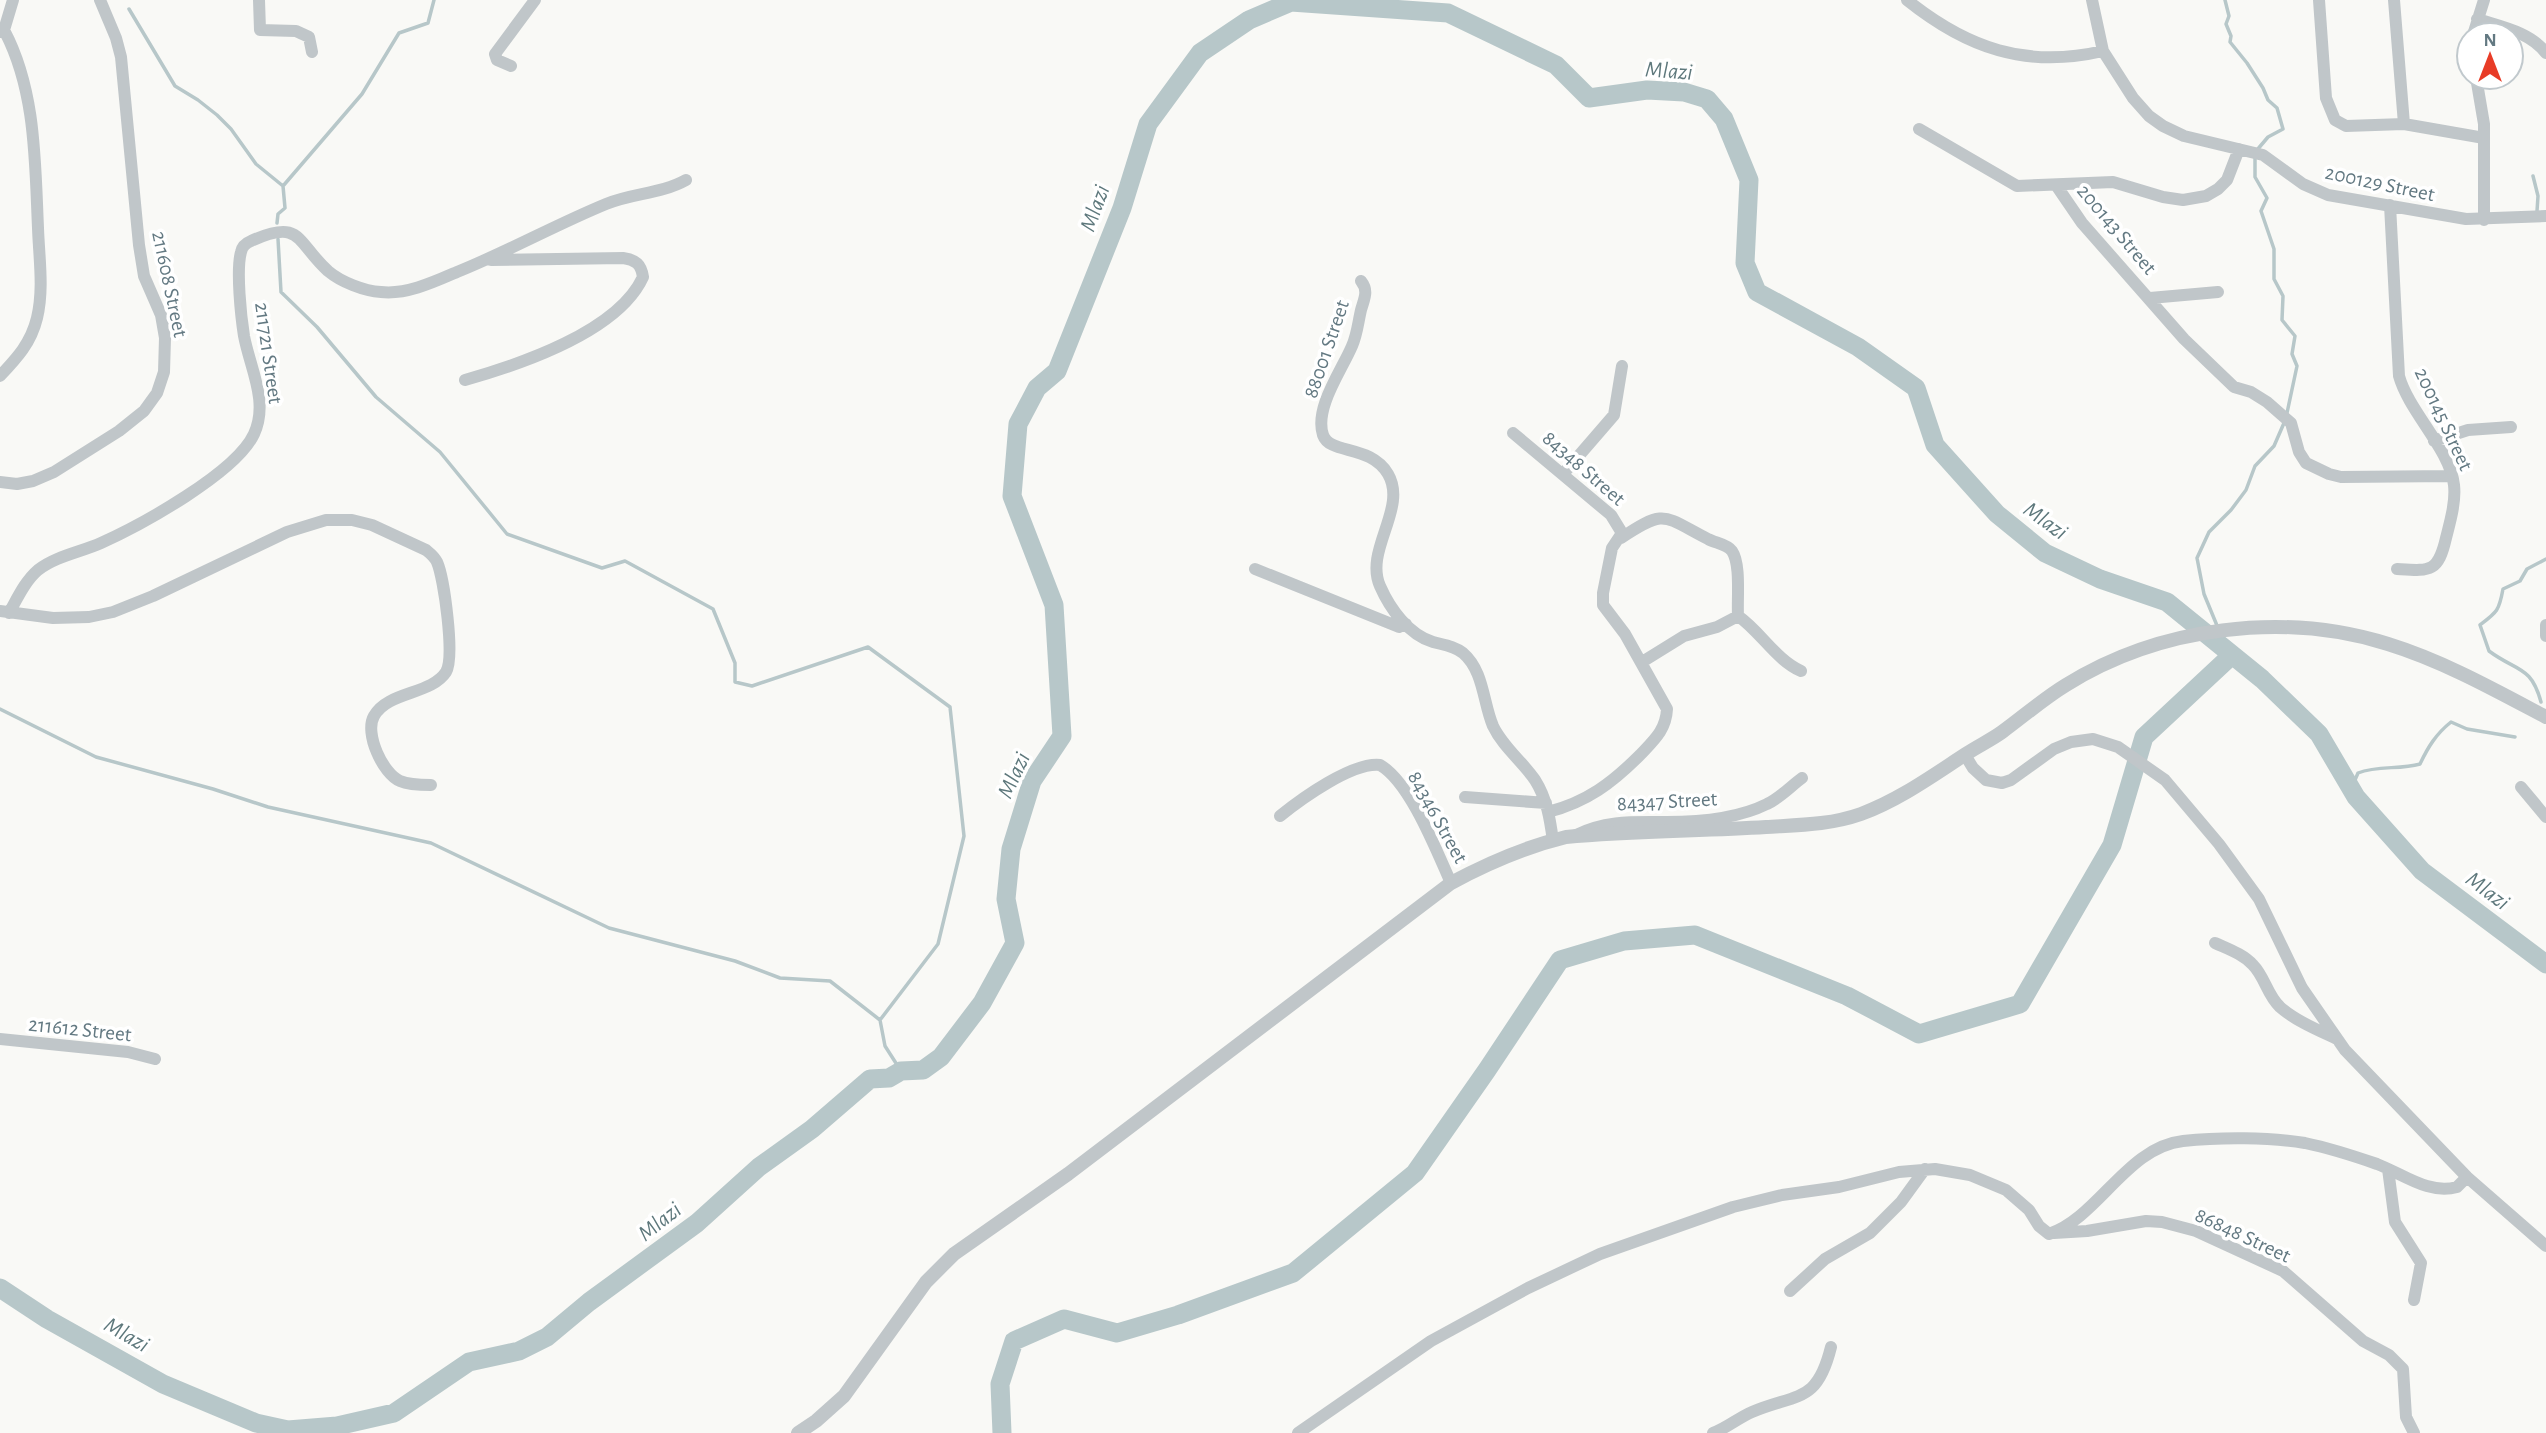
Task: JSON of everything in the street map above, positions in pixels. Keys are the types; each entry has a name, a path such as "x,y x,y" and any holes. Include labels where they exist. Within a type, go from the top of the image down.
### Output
{"street":[{"path":"0,376 19,356 30,339 41,296 30,112 20,69 2,31 13,0"},
{"name":"211608 Street","path":"0,482 17,484 54,472 119,430 144,411 157,393 164,372 165,338 161,316 144,276 139,245 121,57 100,0"},
{"path":"258,0 260,30 302,32 309,37 312,52"},
{"path":"511,66 496,60 495,54 535,0"},
{"path":"1907,0 1942,26 1997,52 2057,59 2103,51"},
{"name":"200129 Street","path":"2092,0 2103,51 2133,98 2148,116 2185,136 2263,155 2303,184 2319,192 2451,217 2484,220 2546,216"},
{"path":"2319,0 2326,98 2329,112 2335,120 2346,125 2404,124 2484,138"},
{"path":"2394,0 2404,124"},
{"path":"2484,0 2477,19 2520,33 2539,44 2546,53"},
{"path":"2479,91 2483,111 2484,220"},
{"path":"1919,129 2017,186 2113,182 2162,197 2183,200 2218,189 2227,180 2243,150"},
{"name":"211721 Street","path":"4,612 37,571 148,519 220,472 254,435 259,417 259,400 257,381 244,335 240,277 241,252 247,243 277,232 290,232 302,241 328,271 348,283 381,292 407,290 487,260 607,204 636,195 663,191 686,180"},
{"name":"200143 Street","path":"2056,185 2082,223 2222,378 2234,387 2267,402 2291,423 2305,463 2341,477 2452,476"},
{"name":"200145 Street","path":"2390,205 2399,376 2404,392 2452,476 2454,497 2440,562 2429,570 2398,569"},
{"path":"464,380 511,367 552,351 604,319 626,301 643,277 638,264 632,259 623,258 487,260"},
{"name":"88001 Street","path":"1361,281 1366,293 1357,331 1347,356 1331,383 1322,427 1323,436 1330,445 1364,453 1387,471 1391,481 1392,498 1375,568 1387,600 1415,633 1431,642 1451,646 1463,653 1471,663 1497,734 1534,780 1559,839"},
{"name":"200143 Street","path":"2150,298 2218,292"},
{"path":"1563,474 1614,415 1622,366"},
{"path":"2434,441 2468,430 2511,427"},
{"name":"84348 Street","path":"1513,433 1611,514 1621,529 1621,538"},
{"name":"84348 Street","path":"1548,812 1578,803 1601,791 1659,736 1666,720 1667,709 1642,662 1626,634 1603,605 1609,559 1612,548 1621,538 1644,522 1663,517 1681,523 1709,541 1729,547 1734,554 1737,568 1738,616"},
{"path":"4,612 53,618 89,617 113,612 287,532 326,520 352,520 372,524 433,555 439,568 449,628 451,659 447,670 433,682 384,706 373,716 372,726 372,739 385,770 398,780 431,785"},
{"path":"1255,569 1399,627 1406,624"},
{"path":"1642,662 1685,636 1705,631 1738,616 1763,636 1787,664 1801,671"},
{"path":"2546,625 2546,636"},
{"path":"797,1433 817,1421 844,1396 926,1282 954,1254 1068,1174 1451,883 1503,857 1559,839 1830,822 1856,815 1889,802 2001,733 2067,684 2097,668 2166,643 2219,631 2275,628 2336,632 2389,644 2476,680 2546,717"},
{"path":"1965,755 1973,768 1986,780 2002,783 2011,780 2054,749 2093,739 2127,753 2165,780 2219,844 2259,899 2302,988 2338,1040 2467,1177 2546,1246"},
{"name":"84346 Street","path":"1280,816 1346,774 1364,766 1380,765 1394,776 1415,806 1451,883"},
{"name":"84347 Street","path":"1559,839 1614,822 1682,821 1731,816 1771,803 1802,778"},
{"path":"2521,787 2546,817"},
{"path":"1465,797 1548,812"},
{"path":"2215,943 2238,953 2254,965 2272,998 2281,1008 2311,1028 2338,1040"},
{"name":"211612 Street","path":"0,1039 128,1052 155,1059"},
{"path":"1298,1433 1452,1328 1528,1288 1600,1254 1733,1207 1782,1195 1839,1187 1899,1172 1925,1169 1970,1175 2018,1199 2049,1234 2070,1223 2153,1150 2180,1141 2305,1143 2388,1169 2423,1185 2440,1189 2457,1187 2467,1177"},
{"path":"1790,1292 1825,1259 1870,1233 1901,1202 1925,1169"},
{"path":"2388,1169 2395,1222 2421,1264 2414,1300"},
{"name":"86848 Street","path":"2054,1233 2087,1231 2127,1223 2162,1222 2196,1231 2283,1271 2363,1341 2389,1355 2403,1370 2406,1416 2414,1433"},
{"path":"1713,1433 1772,1403 1804,1395 1814,1386 1831,1347"}],"waterway":[{"path":"277,223 278,214 285,208 283,186 362,94 399,33 428,23 434,0"},
{"path":"2225,0 2230,42 2247,63 2268,100 2277,108 2283,129 2268,137 2257,150"},
{"name":"Mlazi","path":"0,1288 47,1319 163,1384 256,1423 288,1430 337,1426 394,1413 469,1362 519,1351 547,1337 589,1302 697,1223 759,1167 812,1129 870,1079 889,1078 901,1071 923,1070 941,1057 982,1003 1015,943 1006,899 1011,849 1032,781 1062,736 1054,605 1012,496 1018,424 1037,388 1057,371 1122,208 1148,124 1200,53 1249,20 1291,2 1448,13 1556,65 1589,98 1647,90 1684,92 1707,99 1724,119 1749,180 1745,263 1757,292 1858,347 1916,388 1935,445 1997,514 2045,553 2100,579 2167,602 2262,679 2319,734 2356,797 2422,871 2546,964"},
{"path":"129,9 175,86 217,115 231,129 256,164 283,186"},
{"path":"2255,157 2255,177 2267,198 2261,211 2274,249 2274,279 2283,296 2282,320 2295,336 2292,354 2297,366 2287,413"},
{"path":"2533,176 2538,196 2537,211"},
{"path":"278,239 281,292 317,327 376,397 440,452 507,534 602,568 625,561 713,609 735,663 735,682 752,686 868,647 950,707 964,836 938,944 880,1020"},
{"path":"2218,628 2204,594 2197,558 2209,532 2246,490 2255,466 2274,446 2284,423"},
{"path":"2541,702 2528,675 2489,651 2480,625 2496,610 2503,589 2520,581 2527,569 2546,559"},
{"path":"2221,635 2228,651"},
{"path":"1002,1433 1000,1384 1014,1341 1064,1319 1117,1333 1178,1315 1293,1273 1415,1173 1560,960 1624,941 1695,935 1847,996 1919,1034 2020,1004 2112,845 2144,737 2232,655"},
{"path":"0,709 96,757 268,807 431,843 609,928 735,961 780,978 830,981 880,1020 885,1046 901,1071"},
{"path":"2351,789 2358,773 2420,764 2433,741 2451,722 2467,729 2515,737"}]}
